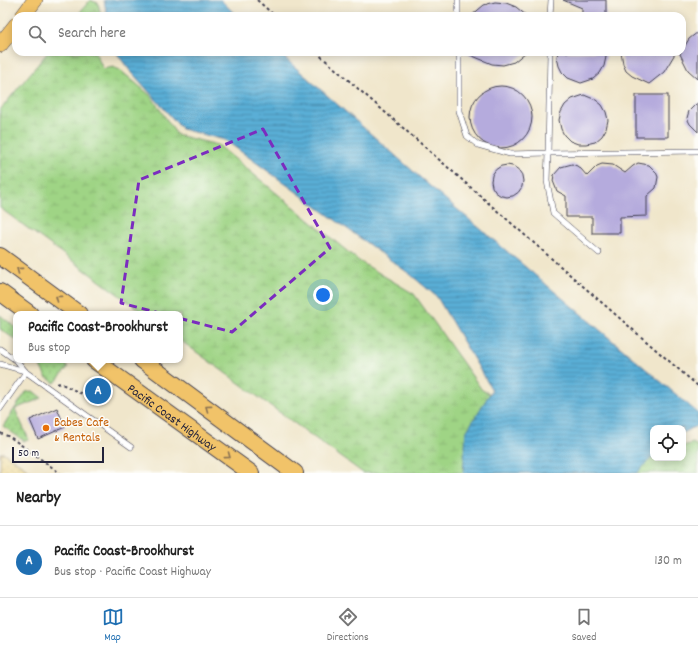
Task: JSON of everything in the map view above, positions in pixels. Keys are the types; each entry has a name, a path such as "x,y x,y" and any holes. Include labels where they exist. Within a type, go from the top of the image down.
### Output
{"highway":[{"path":"0,256 75,311"},
{"path":"0,292 26,311"},
{"name":"Pacific Coast Highway","path":"98,363 251,473"},
{"name":"Pacific Coast Highway","path":"146,363 295,473"}],"main road":[{"path":"26,12 35,0"},
{"path":"0,45 12,30"}],"lane":[{"path":"458,0 458,12"},
{"path":"550,12 551,0"},
{"path":"459,56 459,111 467,136 478,145 510,154 698,151"},
{"path":"550,56 547,181 553,213 599,253"},
{"path":"0,349 13,358"},
{"path":"19,363 26,372 131,447"},
{"path":"0,364 26,372"},
{"path":"0,409 26,372"}],"path":[{"path":"257,0 270,12"},
{"path":"321,56 594,297 698,386"},
{"path":"52,391 57,384 60,383 96,401 99,396"},
{"path":"0,433 10,437 60,473"}],"highlighted area":[{"path":"263,129 330,248 232,332 121,303 139,180"}],"green space":[{"path":"90,0 98,3 100,12 80,12"},
{"path":"45,56 97,56 103,69 113,67 120,70 151,96 177,135 218,145 359,261 414,294 482,390 622,460 650,454 650,461 686,461 686,445 693,443 698,446 698,473 363,473 183,342 183,311 141,311 0,208 0,110"},
{"path":"0,315 13,326 13,338 0,329"},
{"path":"39,363 63,363 68,367 55,383 46,377"},
{"path":"33,391 42,398 15,409 29,440 24,441 3,426 26,392"}],"sand":[{"path":"0,453 4,453 33,473 0,473"}],"water":[{"path":"104,0 221,0 233,12 106,12"},
{"path":"119,56 283,56 431,187 698,413 698,425 686,431 686,425 650,425 650,459 637,473 463,473 466,432 492,390 437,297 411,275 225,140 182,129"}],"building":[{"path":"563,0 606,0 606,12 582,12 582,8"},
{"path":"495,2 506,3 516,7 522,12 476,12 484,5"},
{"path":"698,32 698,79 688,70 681,56 686,56 686,44 689,39"},
{"path":"473,56 521,56 514,62 503,65 492,64"},
{"path":"622,56 674,56 664,72 649,84 632,76 626,71"},
{"path":"557,57 606,57 604,66 600,73 593,79 581,83 568,78 562,72"},
{"path":"495,86 507,86 523,95 530,105 532,117 530,129 523,139 507,148 495,148 484,143 475,134 470,123 470,111 475,100 484,91"},
{"path":"584,95 596,100 602,105 608,120 606,129 602,136 595,142 578,144 570,141 564,135 559,120 565,105 572,99"},
{"path":"636,95 668,95 668,137 636,137"},
{"path":"698,102 698,132 690,124 687,118 689,111"},
{"path":"638,163 649,165 656,172 658,177 656,188 647,196 647,216 620,217 620,233 592,233 592,217 566,217 566,196 557,191 553,181 554,175 561,167 572,164 581,169 587,176 597,166 602,164 613,165 625,173"},
{"path":"504,165 510,165 519,169 523,181 519,193 510,197 504,197 495,193 491,184 491,178 495,169"},
{"path":"57,408 65,427 38,439 30,420"}],"place":[{"name":"Pacific Coast-Brookhurst","path":"98,391"},
{"name":"Babes Cafe & Rentals","path":"46,428"}]}
